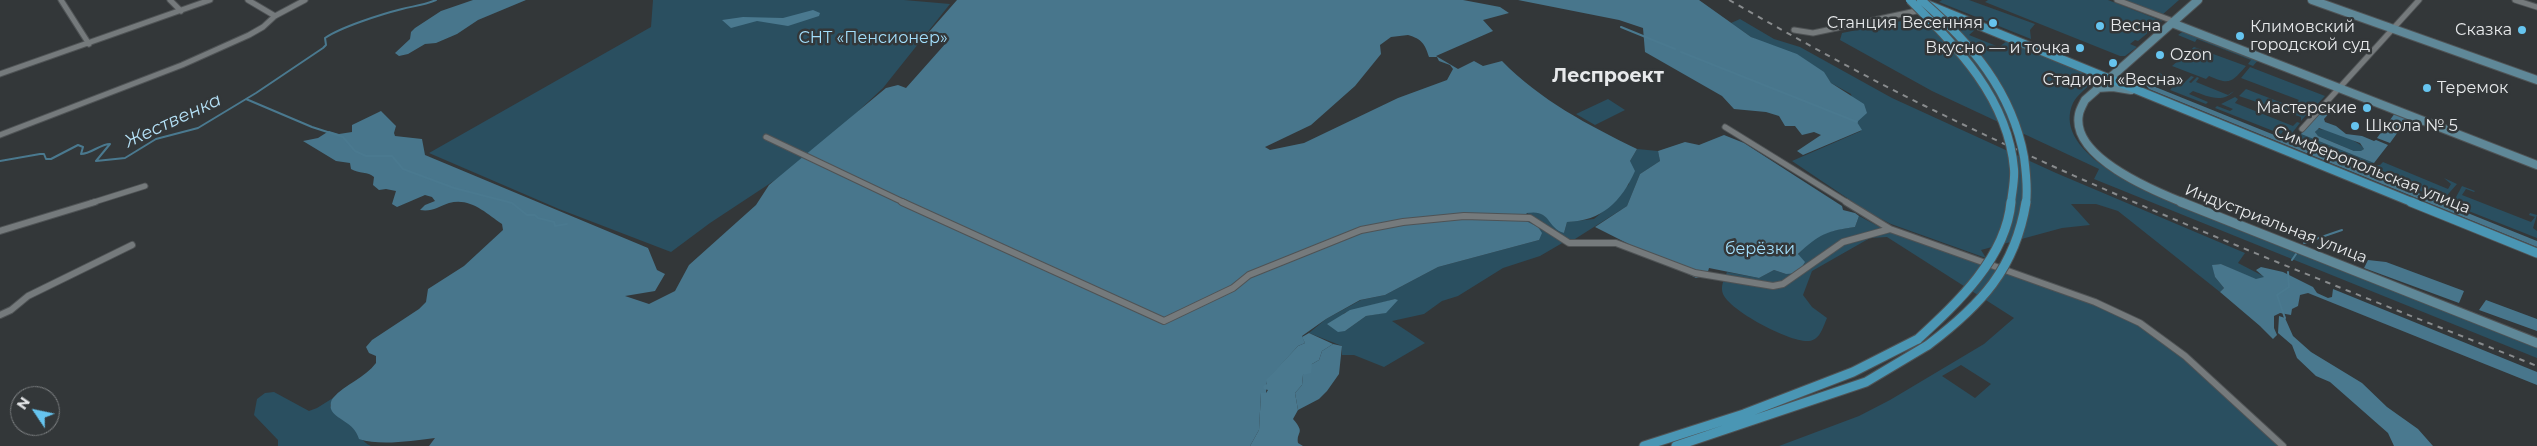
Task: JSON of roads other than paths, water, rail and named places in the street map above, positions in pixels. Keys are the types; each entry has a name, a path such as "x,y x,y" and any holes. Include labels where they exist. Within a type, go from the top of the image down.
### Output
{"main road":[{"path":"1644,446 1753,411 1853,372 1918,339 1944,318 1964,298 1995,255 2011,211 2014,166 2003,120 1983,80 1956,43 1910,0"},
{"path":"1676,446 1866,382 1928,345 1966,315 1995,283 2010,259 2019,236 2028,192 2024,147 2016,121 1995,81 1966,42 1919,0"},
{"name":"Симферопольская улица","path":"1919,0 2069,63 2109,77 2143,94 2537,253"},
{"name":"Симферопольская улица","path":"1925,0 2109,77 2537,249"},
{"name":"Индустриальная улица","path":"2198,0 2109,77 2080,106 2078,116 2080,130 2090,148 2132,180 2182,203 2537,342"},
{"path":"2312,0 2537,80"},
{"path":"2172,22 2537,165"},
{"path":"2069,63 2094,77 2098,81 2097,88 2113,87 2143,94"}],"street":[{"path":"70,0 62,1 89,44"},
{"path":"170,0 181,11"},
{"path":"0,74 210,0"},
{"path":"248,0 275,16"},
{"path":"0,135 182,65 249,36 275,16 304,0"},
{"path":"2116,0 2172,22"},
{"path":"2302,129 2419,0"},
{"path":"2515,0 2537,8"},
{"path":"1794,30 1813,33 1932,6"},
{"path":"1724,127 1890,229 2095,302 2140,323 2185,356 2283,446"},
{"path":"766,137 811,160 1164,321 1232,288 1249,275 1361,230 1402,222 1464,216 1530,218 1568,242 1616,243 1694,273 1773,286 1783,284 1843,242 1890,229"},
{"path":"0,231 145,186"},
{"path":"0,316 11,310 28,296 132,245"}],"waterway":[{"name":"Жественка","path":"246,99 323,48 326,45 325,38 332,34 373,17 436,0"},
{"path":"1621,27 1675,49"},
{"path":"1681,52 1857,122"},
{"name":"Жественка","path":"0,161 40,154 44,154 46,159 51,159 78,145 83,147 81,154 110,144 96,161 125,158 156,139 198,128 246,99"},
{"path":"246,99 312,127 343,137 355,151 366,156 392,156 403,169 454,188 512,203 527,215 535,215 538,218 554,222 555,226 567,224"},
{"path":"2304,243 2342,230"},
{"path":"2292,260 2296,254"},
{"path":"2285,318 2277,295 2289,287 2288,272"}],"railway":[{"path":"1729,0 1900,93 2000,142 2228,242 2537,366"}],"place":[{"name":"Станция Весенняя","path":"1993,23"},
{"name":"Весна","path":"2100,26"},
{"name":"Сказка","path":"2522,30"},
{"name":"Климовский городской суд","path":"2240,36"},
{"name":"Вкусно — и точка","path":"2080,48"},
{"name":"Ozon","path":"2160,55"},
{"name":"Стадион «Весна»","path":"2113,63"},
{"name":"Теремок","path":"2427,88"},
{"name":"Мастерские","path":"2367,108"},
{"name":"Школа № 5","path":"2355,126"}],"district":[{"name":"Леспроект","path":"1608,76"}],"park label":[{"name":"СНТ «Пенсионер»","path":"873,38"},
{"name":"берёзки","path":"1760,249"}]}
